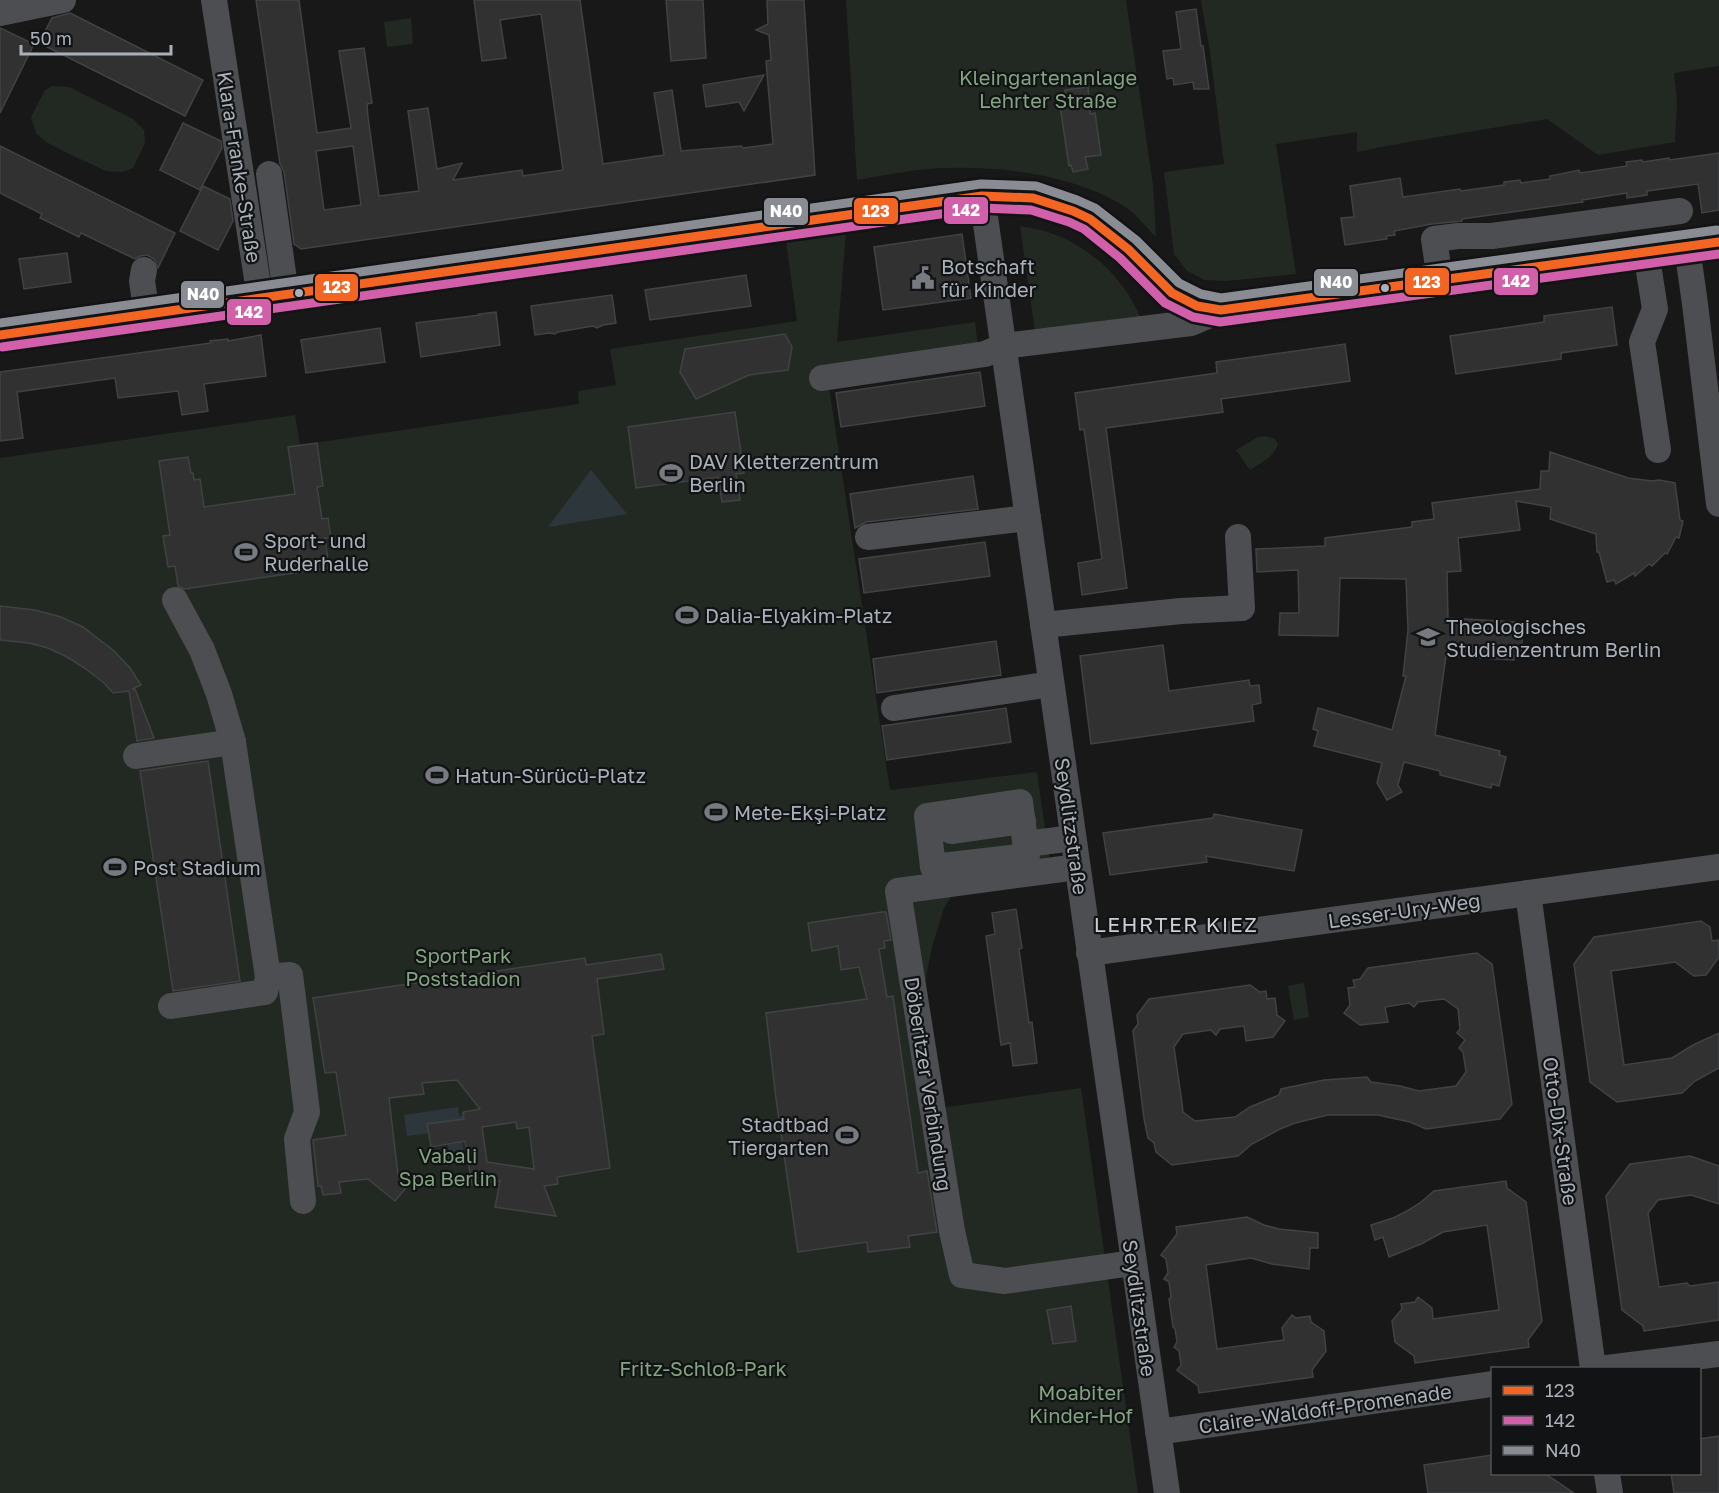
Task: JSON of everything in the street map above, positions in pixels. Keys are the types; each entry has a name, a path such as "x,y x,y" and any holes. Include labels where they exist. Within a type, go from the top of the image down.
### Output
{"street":[{"path":"0,13 63,0"},
{"name":"Klara-Franke-Straße","path":"214,0 260,298"},
{"path":"269,174 286,294"},
{"path":"0,335 982,196 1033,198 1090,219 1128,249 1172,293 1197,306 1221,310"},
{"name":"Seydlitzstraße","path":"982,196 1167,1493"},
{"path":"1440,280 1434,239 1492,236 1680,211"},
{"path":"822,378 985,354 1004,346 1191,323 1221,310 1719,242"},
{"path":"1687,247 1719,504"},
{"path":"1646,252 1655,309 1642,342 1658,450"},
{"path":"144,270 142,281 147,315"},
{"path":"868,537 1028,518"},
{"path":"1043,625 1181,610 1242,608 1238,537"},
{"path":"171,1006 265,992 268,978 233,742 219,694 202,650 175,600"},
{"path":"894,708 1052,684"},
{"path":"136,756 233,742"},
{"path":"951,831 1024,833 1073,838"},
{"name":"Döberitzer Verbindung","path":"1077,867 898,891 952,1231 962,1275 1005,1281 1133,1263"},
{"name":"Lesser-Ury-Weg","path":"1089,952 1719,867"},
{"name":"Otto-Dix-Straße","path":"1528,893 1593,1367"},
{"path":"268,978 290,975 306,1112 297,1139 303,1201"},
{"path":"1615,1367 1719,1354"},
{"name":"Claire-Waldoff-Promenade","path":"1158,1432 1491,1384"},
{"path":"1607,1475 1610,1493"}],"green space":[{"name":"Kleingartenanlage Lehrter Straße","path":"846,0 1126,0 1153,185 1156,237 1132,212 1103,195 1061,180 1038,175 992,169 937,168 857,180"},
{"path":"1201,0 1719,0 1719,66 1674,73 1677,101 1675,142 1598,155 1547,119 1357,152 1357,132 1276,144 1296,274 1226,281 1205,280 1187,271 1174,254 1164,172 1224,164"},
{"path":"411,18 413,44 387,47 384,22"},
{"path":"52,86 69,87 133,119 144,130 145,143 133,168 122,172 106,171 46,142 36,133 31,117 45,90"},
{"path":"1020,226 1045,231 1063,238 1092,255 1126,290 1141,319 1035,332"},
{"name":"SportPark Poststadion","path":"846,233 837,342 975,322 980,364 829,387 890,790 1037,772 1052,878 959,893 950,898 944,908 932,947 924,988 941,1108 1081,1088 1138,1493 0,1493 0,458 295,415 300,445 579,404 578,391 616,385 610,349 797,321 786,241"},
{"path":"1265,436 1275,439 1278,444 1276,449 1267,459 1250,470 1236,450 1258,437"},
{"path":"1304,983 1309,1017 1294,1020 1288,986"}],"shaded area":[{"path":"591,470 627,514 548,527"},
{"path":"458,1107 459,1116 464,1115 465,1122 460,1123 465,1163 443,1166 442,1157 449,1156 446,1131 407,1136 404,1115"}],"building":[{"path":"256,0 299,0 317,133 351,128 339,51 364,48 372,103 367,104 368,117 379,196 419,191 408,111 428,108 437,169 462,163 453,180 522,170 523,176 563,170 541,14 500,20 506,58 482,61 474,0 580,0 603,164 664,155 654,93 672,90 681,151 773,144 766,61 771,60 769,35 756,30 768,24 767,0 804,0 815,175 301,249 294,244 284,172 280,164","holes":["353,146 361,205 324,210 316,151"]},
{"path":"666,0 703,0 706,58 671,61"},
{"path":"1196,9 1209,89 1194,89 1193,82 1174,85 1173,78 1167,79 1163,51 1181,49 1176,12"},
{"path":"70,13 203,80 185,116 39,43 52,18"},
{"path":"0,28 34,44 0,113"},
{"path":"764,75 744,111 739,102 706,107 703,85"},
{"path":"1088,87 1090,114 1095,113 1101,155 1085,157 1088,169 1073,172 1071,165 1069,166 1059,99 1065,98 1065,90"},
{"path":"183,123 221,141 222,148 200,190 160,170"},
{"path":"0,146 175,233 158,268 154,259 147,255 135,259 81,233 79,237 40,218 42,214 0,193"},
{"path":"1719,153 1719,210 1702,213 1698,184 1647,191 1647,195 1627,198 1627,193 1582,200 1583,202 1432,224 1394,231 1395,235 1386,236 1387,239 1345,245 1341,218 1354,217 1350,186 1400,178 1403,197 1504,185 1504,182 1520,180 1521,183 1550,179 1550,176 1579,170 1580,173 1627,166 1626,162 1669,158 1670,160"},
{"path":"203,186 230,199 233,221 218,250 180,231"},
{"name":"Botschaft für Kinder","path":"962,234 971,298 883,310 874,247"},
{"path":"67,253 71,282 24,289 19,259"},
{"path":"746,275 751,306 650,320 645,290"},
{"path":"612,295 616,323 597,328 593,326 555,334 535,335 531,306"},
{"path":"1612,307 1617,345 1561,353 1561,359 1456,374 1450,336 1544,322 1544,316"},
{"path":"496,312 500,345 421,357 416,323"},
{"path":"380,328 385,362 306,373 301,340"},
{"path":"785,334 792,347 788,370 749,375 696,399 680,372 685,349"},
{"path":"261,335 266,376 204,384 208,411 182,415 178,391 118,398 115,378 17,392 23,438 0,441 0,372"},
{"path":"1345,344 1350,381 1221,399 1223,412 1106,428 1127,588 1082,595 1078,563 1102,559 1084,429 1080,430 1075,393 1217,373 1216,362"},
{"path":"980,372 985,406 841,427 836,393"},
{"path":"735,412 744,473 736,474 740,500 722,502 718,477 636,488 628,427"},
{"name":"Sport- und Ruderhalle","path":"317,443 323,486 317,487 322,519 328,518 331,538 325,538 329,568 184,589 178,586 175,566 168,567 163,536 170,535 159,461 188,457 194,480 200,479 204,507 295,494 288,447"},
{"path":"1550,452 1628,478 1675,483 1680,520 1683,521 1679,538 1676,537 1667,554 1665,553 1652,566 1649,564 1635,576 1634,573 1616,584 1614,580 1607,582 1599,552 1597,552 1596,534 1550,519 1551,507 1516,501 1520,530 1458,538 1461,571 1447,572 1448,618 1516,622 1516,626 1523,627 1521,656 1514,656 1514,660 1446,656 1435,735 1500,751 1499,755 1506,757 1499,786 1492,784 1491,788 1440,775 1440,771 1404,762 1398,785 1402,792 1387,800 1377,783 1382,763 1314,746 1318,731 1313,729 1318,708 1392,730 1406,676 1403,676 1408,630 1406,579 1340,578 1338,636 1279,635 1280,613 1299,613 1298,570 1257,572 1256,549 1325,546 1325,538 1412,527 1412,522 1434,519 1432,503 1540,489 1541,471 1549,471"},
{"path":"973,476 978,509 866,522 855,528 850,494"},
{"path":"985,542 990,576 864,593 859,559"},
{"path":"0,606 35,610 61,617 83,627 114,651 130,668 141,685 132,689 135,689 154,738 137,741 129,691 113,693 86,669 48,648 29,643 0,640"},
{"path":"996,641 1001,675 877,693 873,659"},
{"path":"1163,645 1169,691 1249,680 1250,686 1259,685 1261,703 1252,705 1254,721 1091,744 1080,656"},
{"path":"1006,708 1011,742 887,760 882,726"},
{"path":"208,761 240,981 173,991 140,771"},
{"path":"1214,814 1302,830 1294,871 1206,856 1207,862 1110,875 1103,833 1213,818"},
{"path":"1016,909 1029,1023 1032,1022 1037,1063 1013,1066 1010,1043 1001,1045 986,936 995,934 992,913"},
{"name":"Stadtbad Tiergarten","path":"886,912 891,940 884,941 885,948 879,949 887,997 893,996 918,1173 927,1171 937,1232 908,1236 910,1247 868,1252 867,1242 798,1252 766,1013 867,999 859,967 841,970 838,946 812,951 808,923"},
{"path":"1701,921 1710,927 1712,941 1718,940 1719,949 1719,957 1706,975 1694,976 1675,962 1611,971 1624,1065 1672,1058 1719,1033 1719,1068 1695,1081 1682,1093 1617,1102 1590,1082 1574,964 1594,937"},
{"path":"1477,953 1492,964 1512,1104 1500,1119 1426,1129 1410,1122 1378,1115 1328,1115 1280,1129 1252,1144 1238,1156 1172,1165 1156,1152 1154,1143 1148,1138 1144,1119 1133,1031 1138,1024 1137,1015 1149,999 1250,985 1260,992 1266,991 1267,999 1275,998 1277,1015 1285,1021 1273,1037 1246,1041 1244,1026 1220,1029 1216,1035 1211,1030 1183,1034 1174,1047 1183,1112 1195,1121 1235,1117 1250,1107 1279,1095 1281,1089 1324,1080 1367,1077 1371,1082 1419,1091 1456,1086 1466,1072 1463,1052 1459,1048 1465,1040 1457,1033 1460,1029 1458,1009 1444,999 1418,1002 1414,1007 1409,1003 1385,1007 1388,1022 1360,1025 1344,1013 1350,1005 1348,988 1355,987 1353,980 1360,979 1368,968"},
{"path":"661,954 664,969 597,979 604,1034 592,1036 610,1168 557,1177 558,1184 544,1186 556,1216 495,1207 500,1181 472,1185 465,1141 431,1147 427,1124 464,1119 463,1112 480,1109 457,1080 422,1083 424,1094 389,1098 398,1175 409,1184 395,1201 368,1179 339,1182 341,1193 323,1195 321,1186 318,1186 313,1140 346,1135 336,1072 325,1073 313,998 585,958 586,965","holes":["516,1122 517,1129 529,1127 534,1169 487,1162 482,1127"]},
{"path":"1690,1156 1719,1166 1719,1204 1691,1195 1658,1200 1648,1213 1659,1287 1719,1282 1719,1320 1644,1331 1643,1326 1622,1310 1606,1196 1630,1164"},
{"path":"1506,1181 1507,1188 1526,1202 1542,1321 1528,1340 1529,1347 1415,1363 1414,1356 1395,1342 1392,1321 1402,1309 1401,1304 1415,1302 1418,1297 1432,1308 1433,1319 1499,1310 1487,1225 1443,1232 1389,1257 1383,1237 1375,1240 1371,1225 1407,1211 1434,1191"},
{"path":"1247,1217 1279,1229 1318,1233 1318,1248 1310,1248 1309,1269 1272,1264 1251,1258 1206,1265 1217,1349 1284,1340 1282,1328 1292,1315 1296,1318 1310,1316 1311,1322 1324,1331 1326,1351 1312,1370 1313,1377 1199,1393 1198,1386 1177,1370 1181,1365 1179,1351 1174,1347 1177,1342 1169,1299 1171,1297 1169,1282 1164,1279 1168,1273 1166,1259 1161,1255 1177,1234 1176,1227"},
{"path":"1071,1306 1076,1341 1053,1344 1047,1310"},
{"path":"1719,1436 1719,1493 1674,1493 1671,1475 1701,1475 1701,1439"},
{"path":"1491,1455 1491,1475 1547,1475 1574,1493 1428,1493 1424,1465"}],"transit line":[{"name":"N40","path":"0,323 981,184 1036,186 1095,208 1136,240 1179,283 1201,294 1221,298 1717,230"},
{"name":"123","path":"0,335 982,196 1033,198 1090,219 1128,249 1172,293 1197,306 1221,310 1719,242"},
{"name":"142","path":"2,347 983,208 1031,210 1084,229 1120,258 1165,303 1193,317 1220,322 1719,254"}],"place":[{"name":"Botschaft für Kinder","path":"923,278"},
{"name":"DAV Kletterzentrum Berlin","path":"671,473"},
{"name":"Sport- und Ruderhalle","path":"246,552"},
{"name":"Dalia-Elyakim-Platz","path":"687,615"},
{"name":"Theologisches Studienzentrum Berlin","path":"1428,637"},
{"name":"Hatun-Sürücü-Platz","path":"437,775"},
{"name":"Mete-Ekşi-Platz","path":"716,812"},
{"name":"Post Stadium","path":"115,867"},
{"name":"Stadtbad Tiergarten","path":"847,1135"}],"district":[{"name":"LEHRTER KIEZ","path":"1176,924"}],"park label":[{"name":"Vabali Spa Berlin","path":"448,1166"},
{"name":"Fritz-Schloß-Park","path":"703,1368"},
{"name":"Moabiter Kinder-Hof","path":"1081,1404"}]}
